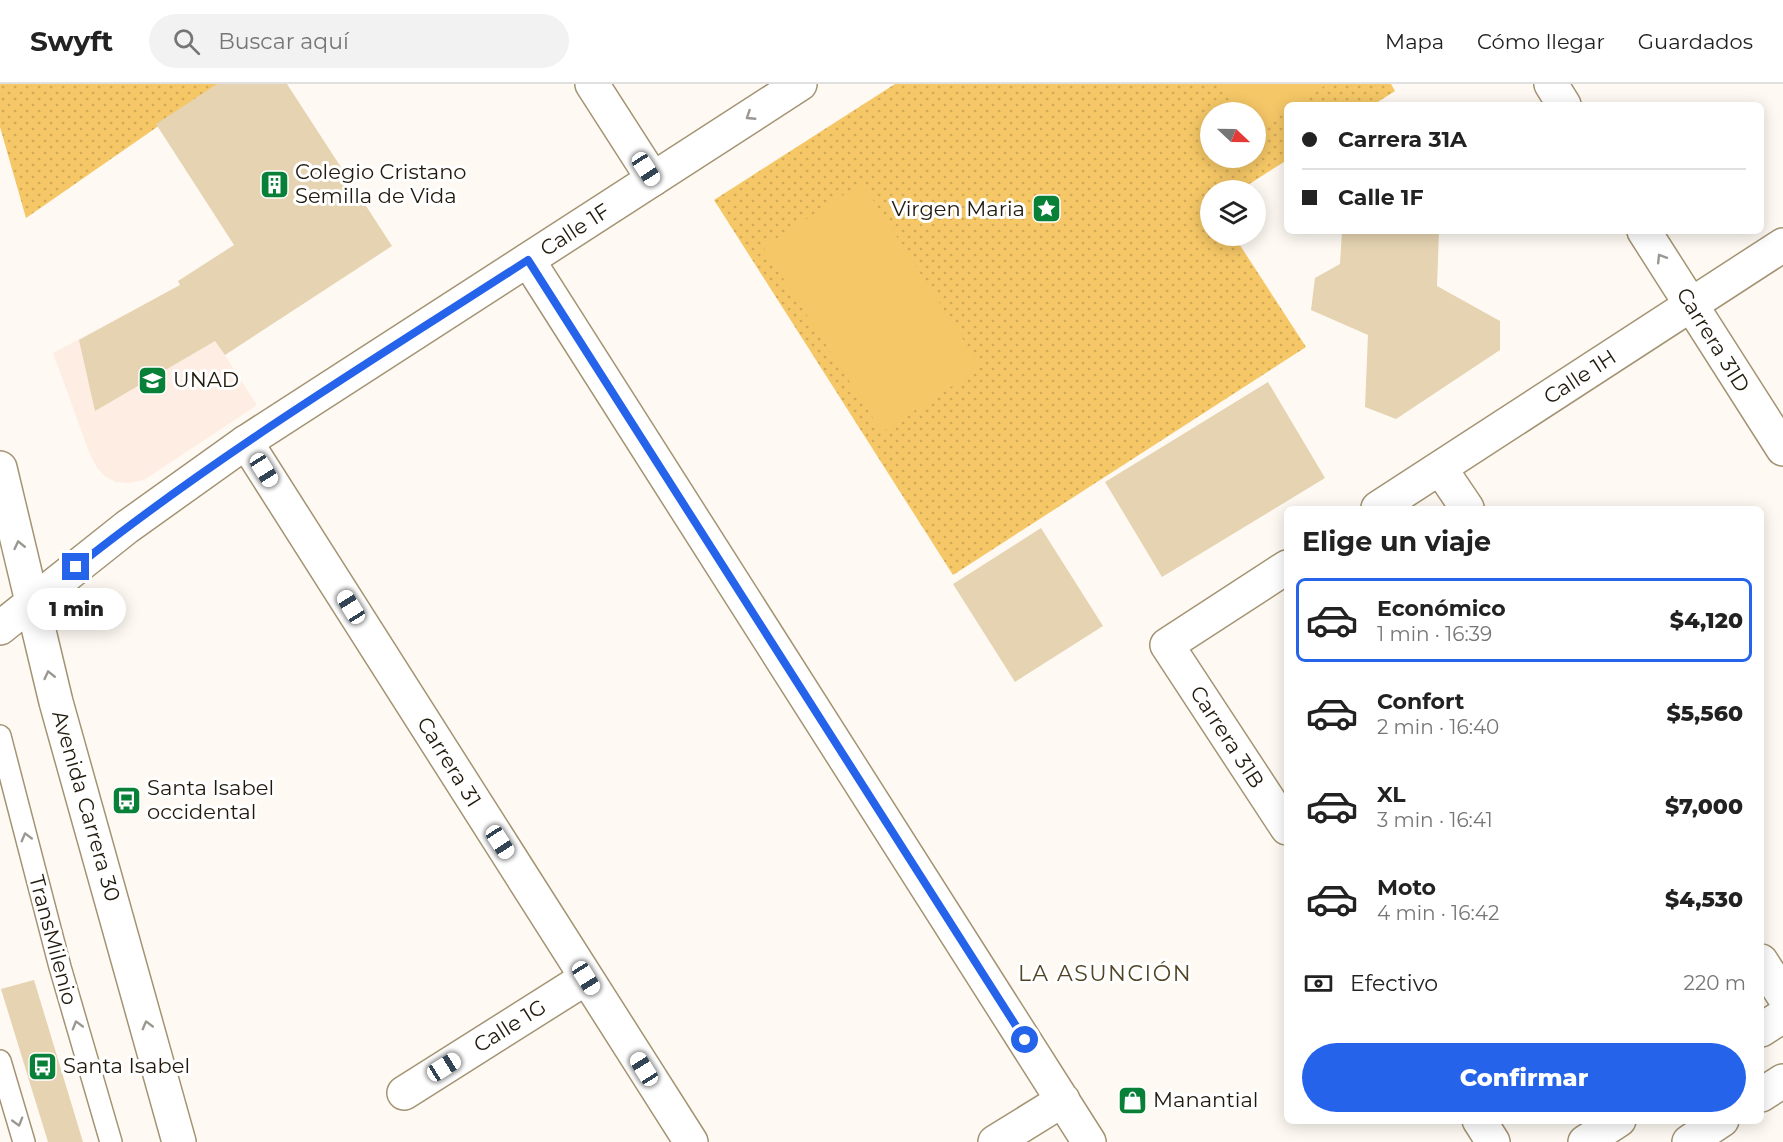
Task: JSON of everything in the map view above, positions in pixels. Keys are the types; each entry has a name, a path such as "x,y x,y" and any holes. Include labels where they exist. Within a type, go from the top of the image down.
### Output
{"main road":[{"path":"592,84 653,179"},
{"name":"Calle 1F","path":"0,628 127,527 246,442 800,84"},
{"path":"1551,84 1562,102"},
{"name":"Carrera 31D","path":"1646,234 1783,449"},
{"name":"Calle 1H","path":"1381,506 1783,245"},
{"path":"528,260 1089,1142"},
{"name":"Carrera 31","path":"246,442 691,1142"},
{"name":"Avenida Carrera 30","path":"0,468 56,702 180,1142"},
{"path":"1440,468 1466,506"},
{"name":"Carrera 31B","path":"1284,569 1167,645 1284,823"},
{"path":"1764,966 1783,995"},
{"name":"Calle 1G","path":"404,1092 586,978"},
{"path":"1764,1028 1783,1016"},
{"path":"1764,1093 1783,1081"},
{"path":"995,1142 1063,1100"},
{"path":"1482,1124 1493,1142"},
{"path":"1585,1142 1613,1124"},
{"path":"1689,1142 1716,1124"}],"lane":[{"name":"TransMilenio","path":"0,736 60,967 111,1142"},
{"path":"0,1061 24,1142"}],"shaded area":[{"path":"0,84 219,84 26,218 0,127"},
{"path":"895,84 1391,84 1395,91 1378,102 1284,102 1284,162 1256,180 1200,180 1200,246 1240,246 1306,347 953,575 714,200"},
{"path":"1221,84 1327,84 1300,102 1284,102 1284,113 1266,125 1266,102 1233,102"},
{"path":"862,183 981,367 882,432 763,247"},
{"name":"UNAD","path":"180,285 257,405 144,480 128,483 116,482 106,477 97,468 89,452 53,353"}],"building":[{"name":"Colegio Cristano Semilla de Vida","path":"217,84 287,84 392,246 225,355 215,341 95,411 79,340 180,285 178,281 234,245 156,124"},
{"path":"1342,234 1439,234 1437,286 1500,321 1500,350 1396,419 1365,407 1368,335 1311,310 1315,278 1340,264"},
{"path":"1268,382 1325,478 1162,577 1105,482"},
{"path":"1041,528 1103,626 1015,682 953,584"},
{"name":"Santa Isabel","path":"34,980 83,1142 48,1142 1,989"}],"place":[{"name":"Colegio Cristano Semilla de Vida","path":"274,184"},
{"name":"Virgen Maria","path":"1046,209"},
{"name":"UNAD","path":"152,380"},
{"name":"Santa Isabel occidental","path":"126,800"},
{"name":"Santa Isabel","path":"42,1066"},
{"name":"Manantial","path":"1132,1100"}],"district":[{"name":"LA ASUNCIÓN","path":"1105,973"}],"route":[{"path":"76,567 127,527 246,442 528,260 1025,1040"}]}
